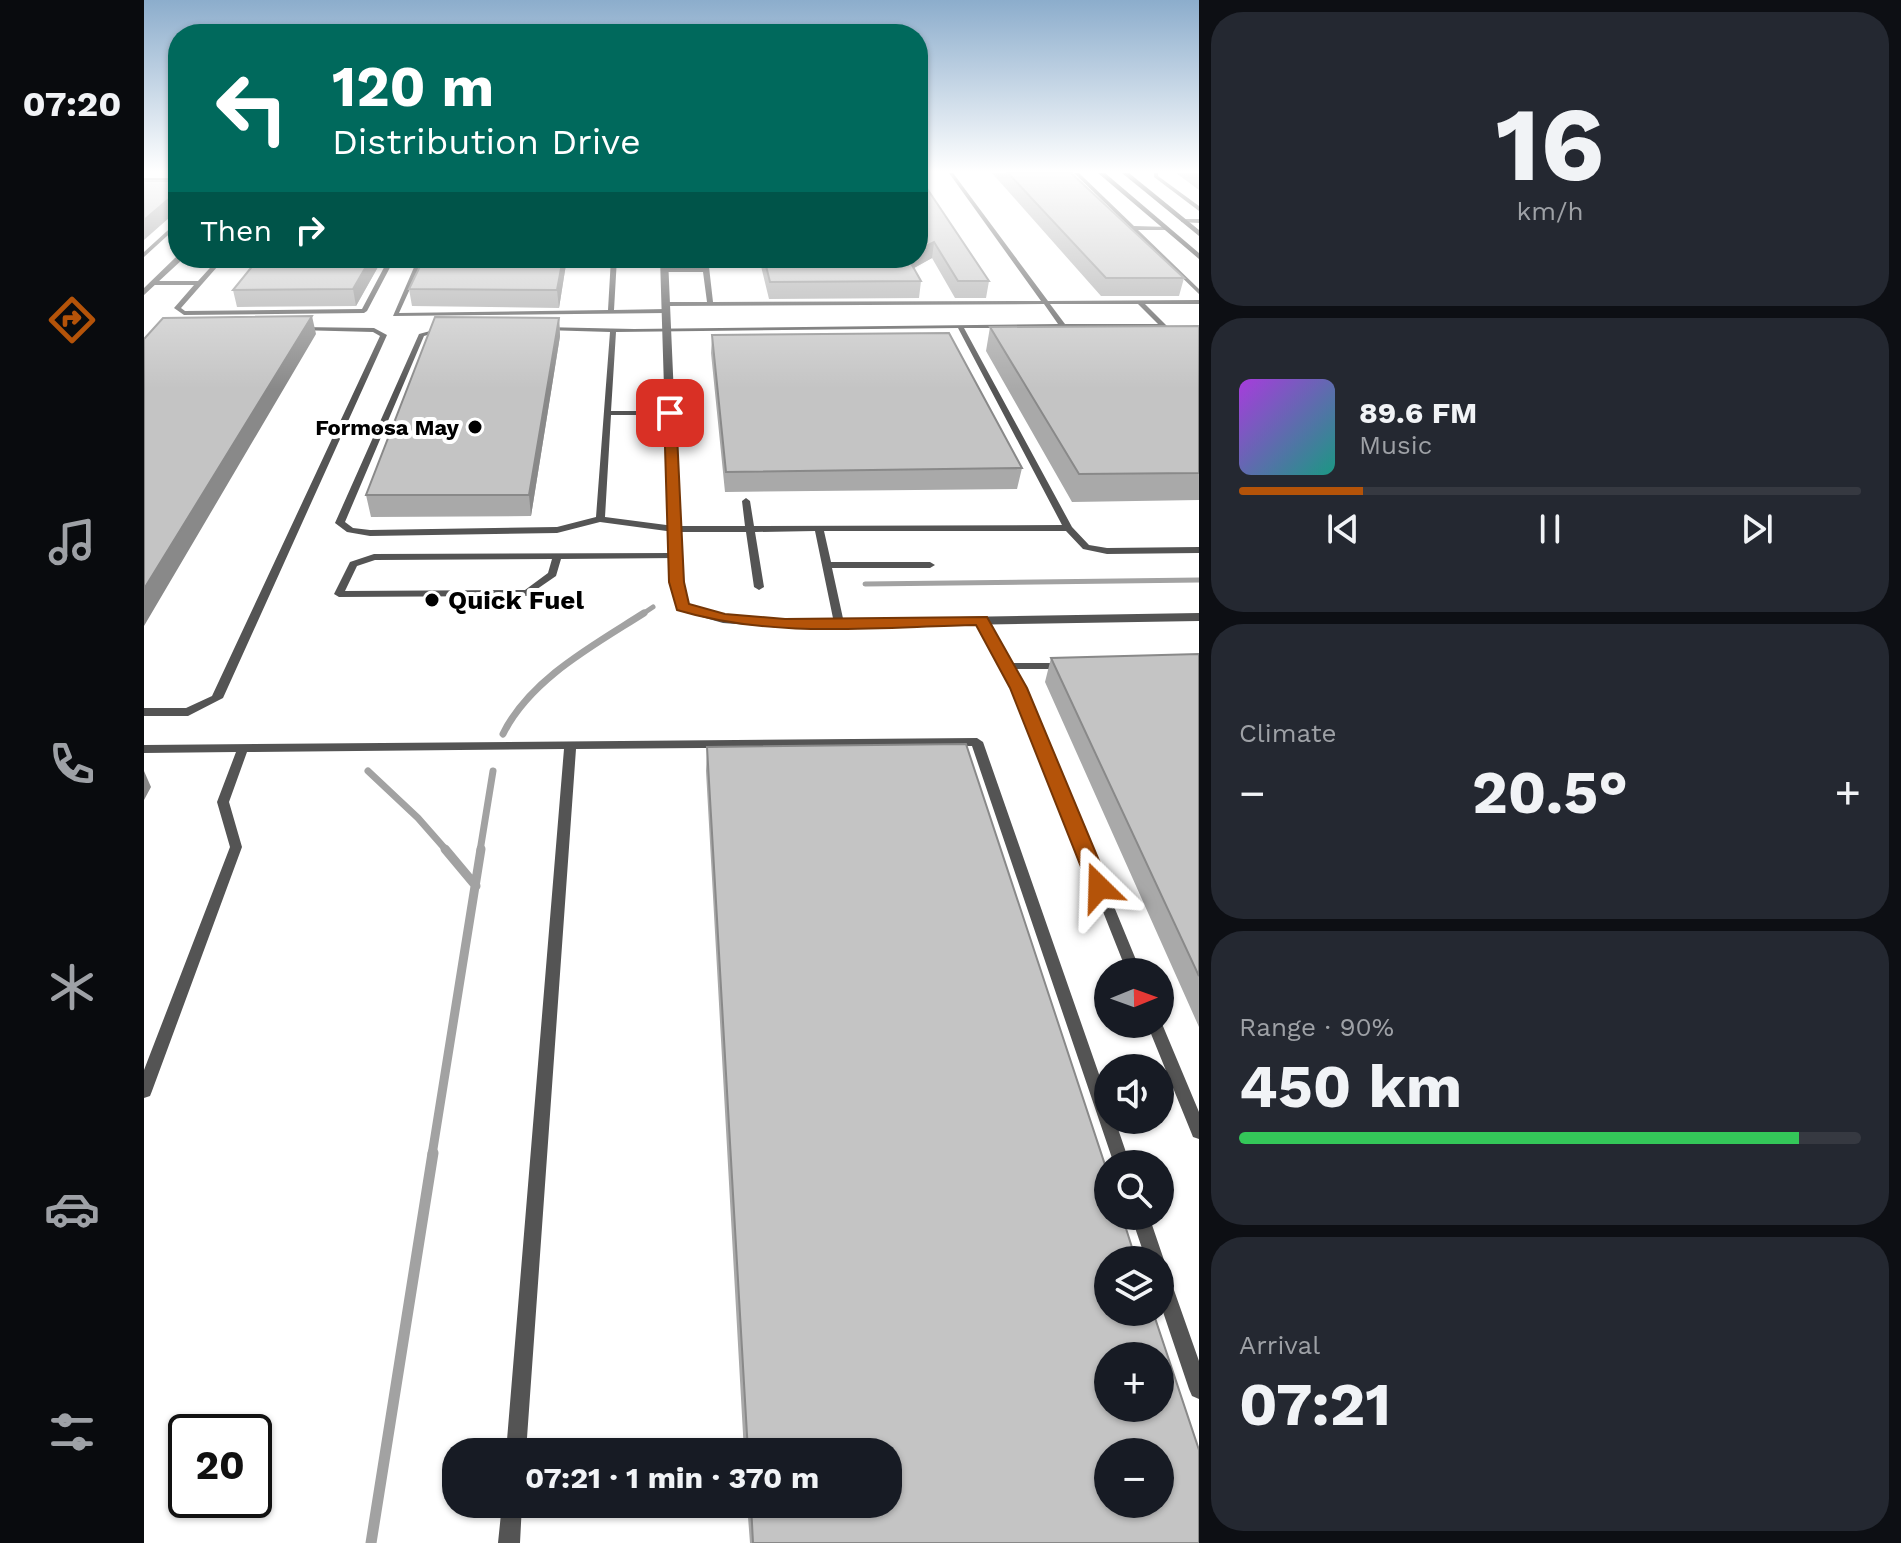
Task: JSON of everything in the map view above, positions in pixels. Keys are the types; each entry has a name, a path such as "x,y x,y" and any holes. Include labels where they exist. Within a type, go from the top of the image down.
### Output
{"street":[{"path":"144,293 170,268"},
{"path":"664,268 675,556 682,607 723,619 839,623 1199,617"}],"lane":[{"path":"1003,245 1063,326"},
{"path":"1151,245 1199,292"},
{"path":"213,268 177,308 184,313 353,314 364,311 387,268"},
{"path":"416,268 395,315 611,312 710,304 1199,302"},
{"path":"611,312 613,268"},
{"path":"692,268 706,270 710,304"},
{"path":"154,283 200,283"},
{"path":"1139,302 1176,338"},
{"path":"903,303 914,327"},
{"path":"960,326 1068,528 1086,547 1107,551 1199,550"},
{"path":"533,328 613,331 1164,326"},
{"path":"462,328 421,335 340,523 350,530 370,533 557,530 600,519 674,529 1068,528"},
{"path":"144,712 188,712 217,698 384,335 374,330 292,329"},
{"path":"600,519 610,413 613,331"},
{"path":"610,413 670,413"},
{"path":"746,501 759,587"},
{"path":"819,529 839,623"},
{"path":"557,557 553,574 527,593 339,594 353,564 374,557 675,556"},
{"path":"827,565 930,565"},
{"path":"981,620 1007,666 1128,958"},
{"path":"1007,666 1081,666"},
{"path":"144,749 977,742 1117,1150"},
{"path":"517,1438 570,746"},
{"path":"144,1091 236,847 223,802 243,748"},
{"path":"1161,1038 1199,1132"},
{"path":"1174,1317 1199,1389"},
{"path":"509,1543 511,1518"}],"building":[{"path":"936,245 965,245 989,281 958,281"},
{"path":"1075,245 1148,245 1184,278 1106,278"},
{"path":"251,268 365,268 353,289 233,290"},
{"path":"419,268 561,268 557,290 409,289"},
{"path":"766,268 914,268 921,281 770,282"},
{"path":"312,316 144,589 144,339 163,318"},
{"name":"Formosa May","path":"435,317 559,318 529,495 366,495"},
{"path":"1199,326 1199,473 1079,474 990,327"},
{"path":"949,333 1022,468 726,472 712,335"},
{"path":"1199,654 1199,976 1051,658"},
{"path":"966,744 1100,1150 1094,1150 1094,1230 1126,1230 1132,1246 1094,1246 1094,1326 1158,1326 1163,1342 1094,1342 1094,1422 1174,1422 1174,1375 1199,1450 1199,1543 753,1543 752,1518 902,1518 902,1438 747,1438 707,747"}],"waterway":[{"path":"865,584 1199,580"},
{"path":"644,613 653,607"},
{"path":"503,734 529,696 546,680 644,613"},
{"path":"368,771 418,818 447,851"},
{"path":"480,851 493,771"},
{"path":"445,849 475,885"},
{"path":"475,885 481,849"},
{"path":"432,1155 475,885"},
{"path":"371,1543 433,1153"}],"place":[{"name":"Formosa May","path":"475,427"},
{"name":"Quick Fuel","path":"432,600"}],"route":[{"path":"670,413 676,582 682,607 723,619 785,624 981,620 1019,688 1099,887"}]}
